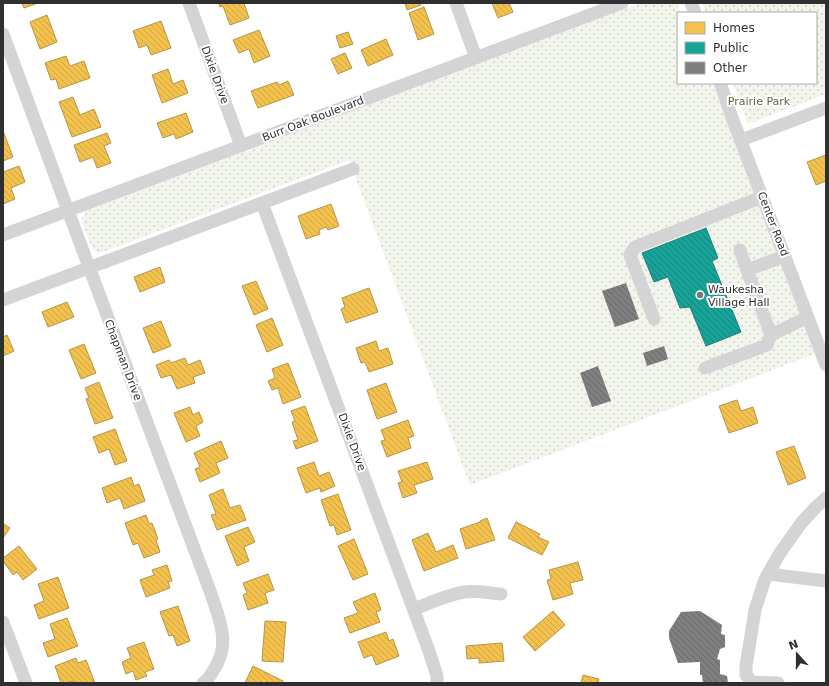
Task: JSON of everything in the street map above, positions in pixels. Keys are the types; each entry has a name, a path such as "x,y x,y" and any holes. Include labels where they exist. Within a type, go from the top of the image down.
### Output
{"street":[{"name":"Dixie Drive","path":"189,3 241,146"},
{"path":"456,3 476,58"},
{"name":"Burr Oak Boulevard","path":"3,235 622,3"},
{"name":"Chapman Drive","path":"3,34 207,583 222,628 223,644 220,659 217,667 204,683"},
{"name":"Center Road","path":"720,84 826,365"},
{"path":"741,140 826,108"},
{"path":"3,300 353,169"},
{"path":"654,319 630,255 635,247 762,197"},
{"name":"Dixie Drive","path":"262,203 414,609 437,676 437,683"},
{"path":"705,368 767,345 771,335 740,250"},
{"path":"747,270 785,256"},
{"path":"771,335 808,317"},
{"path":"778,683 752,682 746,674 755,610 765,579 780,553 802,522 826,498"},
{"path":"768,574 826,581"},
{"path":"414,609 463,592 475,591 501,594"},
{"path":"3,622 26,683"}],"green space":[{"path":"640,3 677,3 681,12 677,12 677,84 712,84 815,354 470,485 349,160 104,252 97,252 87,236 82,219 83,215 87,211"},
{"name":"Prairie Park","path":"702,3 826,3 826,94 748,124 733,84 817,84 817,12 706,12"}],"building: Homes":[{"path":"22,3 38,3 24,8"},
{"path":"219,3 244,3 249,18 230,25 223,6 220,7"},
{"path":"405,3 420,3 421,5 407,10"},
{"path":"492,3 509,3 513,12 498,18"},
{"path":"424,7 434,34 418,40 409,13"},
{"path":"47,15 57,42 40,49 30,22"},
{"path":"161,21 171,48 151,55 147,45 139,48 133,31"},
{"path":"259,30 270,56 254,63 249,49 239,53 233,40"},
{"path":"348,32 353,44 340,48 336,36"},
{"path":"386,39 393,55 368,66 361,50"},
{"path":"345,53 352,68 338,74 331,59"},
{"path":"66,56 70,66 84,61 90,78 59,89 56,79 51,80 45,63"},
{"path":"168,69 173,84 183,80 188,93 162,103 152,75"},
{"path":"288,81 294,95 258,108 251,91 277,82 279,85"},
{"path":"73,97 80,115 94,109 101,127 72,137 59,102"},
{"path":"186,113 193,132 176,139 174,134 163,138 157,123"},
{"path":"3,131 13,157 3,161"},
{"path":"107,133 111,143 104,146 111,163 97,168 93,157 80,162 74,145"},
{"path":"826,155 826,181 816,185 807,162"},
{"path":"19,166 25,182 11,188 15,199 3,204 3,172"},
{"path":"331,204 339,226 328,230 326,227 319,230 320,234 306,239 298,216"},
{"path":"160,267 165,282 140,292 134,277"},
{"path":"256,281 268,309 254,315 242,286"},
{"path":"369,288 378,312 346,323 341,309 345,307 342,298"},
{"path":"67,302 74,317 48,327 42,312"},
{"path":"272,318 283,345 267,352 256,325"},
{"path":"161,321 171,346 153,353 143,328"},
{"path":"7,335 14,351 3,356 3,337"},
{"path":"376,341 379,351 388,348 393,364 369,372 365,362 361,363 356,348"},
{"path":"84,344 96,373 81,379 69,350"},
{"path":"185,358 188,365 200,360 205,373 193,377 195,383 177,389 171,375 161,378 156,365 169,360 171,363"},
{"path":"288,363 301,397 283,404 278,388 272,390 268,381 275,378 272,369"},
{"path":"99,382 113,418 95,424 86,399 89,398 85,388"},
{"path":"386,383 397,412 377,419 367,390"},
{"path":"737,400 741,411 753,407 758,423 729,433 719,406"},
{"path":"305,406 318,441 296,449 293,441 298,440 292,422 295,421 291,411"},
{"path":"190,407 193,415 199,412 203,422 196,426 200,436 186,442 174,413"},
{"path":"408,420 414,436 408,438 411,448 387,457 381,441 385,440 381,430"},
{"path":"115,429 127,461 115,465 109,449 99,453 93,437"},
{"path":"221,441 228,458 216,463 220,473 200,482 195,469 200,467 194,453"},
{"path":"794,446 806,478 788,485 776,452"},
{"path":"314,462 319,476 329,472 335,486 321,492 320,488 306,493 297,468"},
{"path":"427,462 433,479 414,485 417,493 403,498 398,483 402,482 398,471"},
{"path":"131,477 134,486 139,484 145,501 124,509 120,498 107,503 102,488"},
{"path":"223,489 230,508 240,505 246,520 217,530 211,515 216,514 209,495"},
{"path":"338,494 351,530 337,535 334,525 330,526 321,500"},
{"path":"146,515 149,524 152,523 158,539 156,540 160,552 144,558 138,543 133,545 125,523"},
{"path":"487,518 495,540 466,549 460,529"},
{"path":"516,522 540,534 538,537 549,542 542,555 508,538"},
{"path":"3,523 10,528 3,538"},
{"path":"248,527 255,542 244,547 249,561 237,566 225,536"},
{"path":"428,533 436,552 453,545 458,558 424,571 412,540"},
{"path":"354,539 368,574 353,580 338,546"},
{"path":"19,546 37,569 23,580 17,572 13,575 3,561 3,558"},
{"path":"578,562 583,580 570,583 573,594 553,600 547,580 551,579 549,570"},
{"path":"167,565 172,581 168,582 170,588 146,597 140,580 154,575 152,570"},
{"path":"268,574 274,590 265,593 268,603 248,610 243,595 247,593 243,583"},
{"path":"58,577 69,608 39,619 34,605 44,601 38,584"},
{"path":"375,593 381,610 376,612 380,622 350,633 344,618 358,613 353,602"},
{"path":"178,606 190,641 177,646 173,635 169,636 160,612"},
{"path":"553,611 565,625 535,651 523,637"},
{"path":"67,618 78,646 48,657 43,643 55,639 50,624"},
{"path":"265,621 286,622 283,662 262,661"},
{"path":"386,632 389,641 393,639 399,656 376,665 372,655 364,658 358,642"},
{"path":"144,642 154,669 145,672 147,676 136,680 133,671 126,674 122,662 131,658 127,648"},
{"path":"502,643 504,661 479,663 479,658 467,659 466,646"},
{"path":"76,658 78,663 86,660 95,683 74,683 73,681 61,683 55,666"},
{"path":"253,666 283,681 283,683 245,683"},
{"path":"583,675 599,679 598,683 581,683"}],"building: Public":[{"name":"Waukesha Village Hall","path":"706,228 718,258 712,261 741,332 706,346 690,307 680,308 668,277 654,282 642,253"}],"building: Other":[{"path":"626,283 639,319 615,327 602,291"},
{"path":"664,346 668,359 647,366 643,353"},
{"path":"598,366 611,401 592,407 580,373"},
{"path":"700,611 722,625 721,634 725,635 725,647 720,649 717,659 720,660 720,674 727,676 728,683 703,683 702,675 700,675 700,662 678,663 669,638 669,631 681,612"}],"place":[{"name":"Waukesha Village Hall","path":"700,295"}]}
